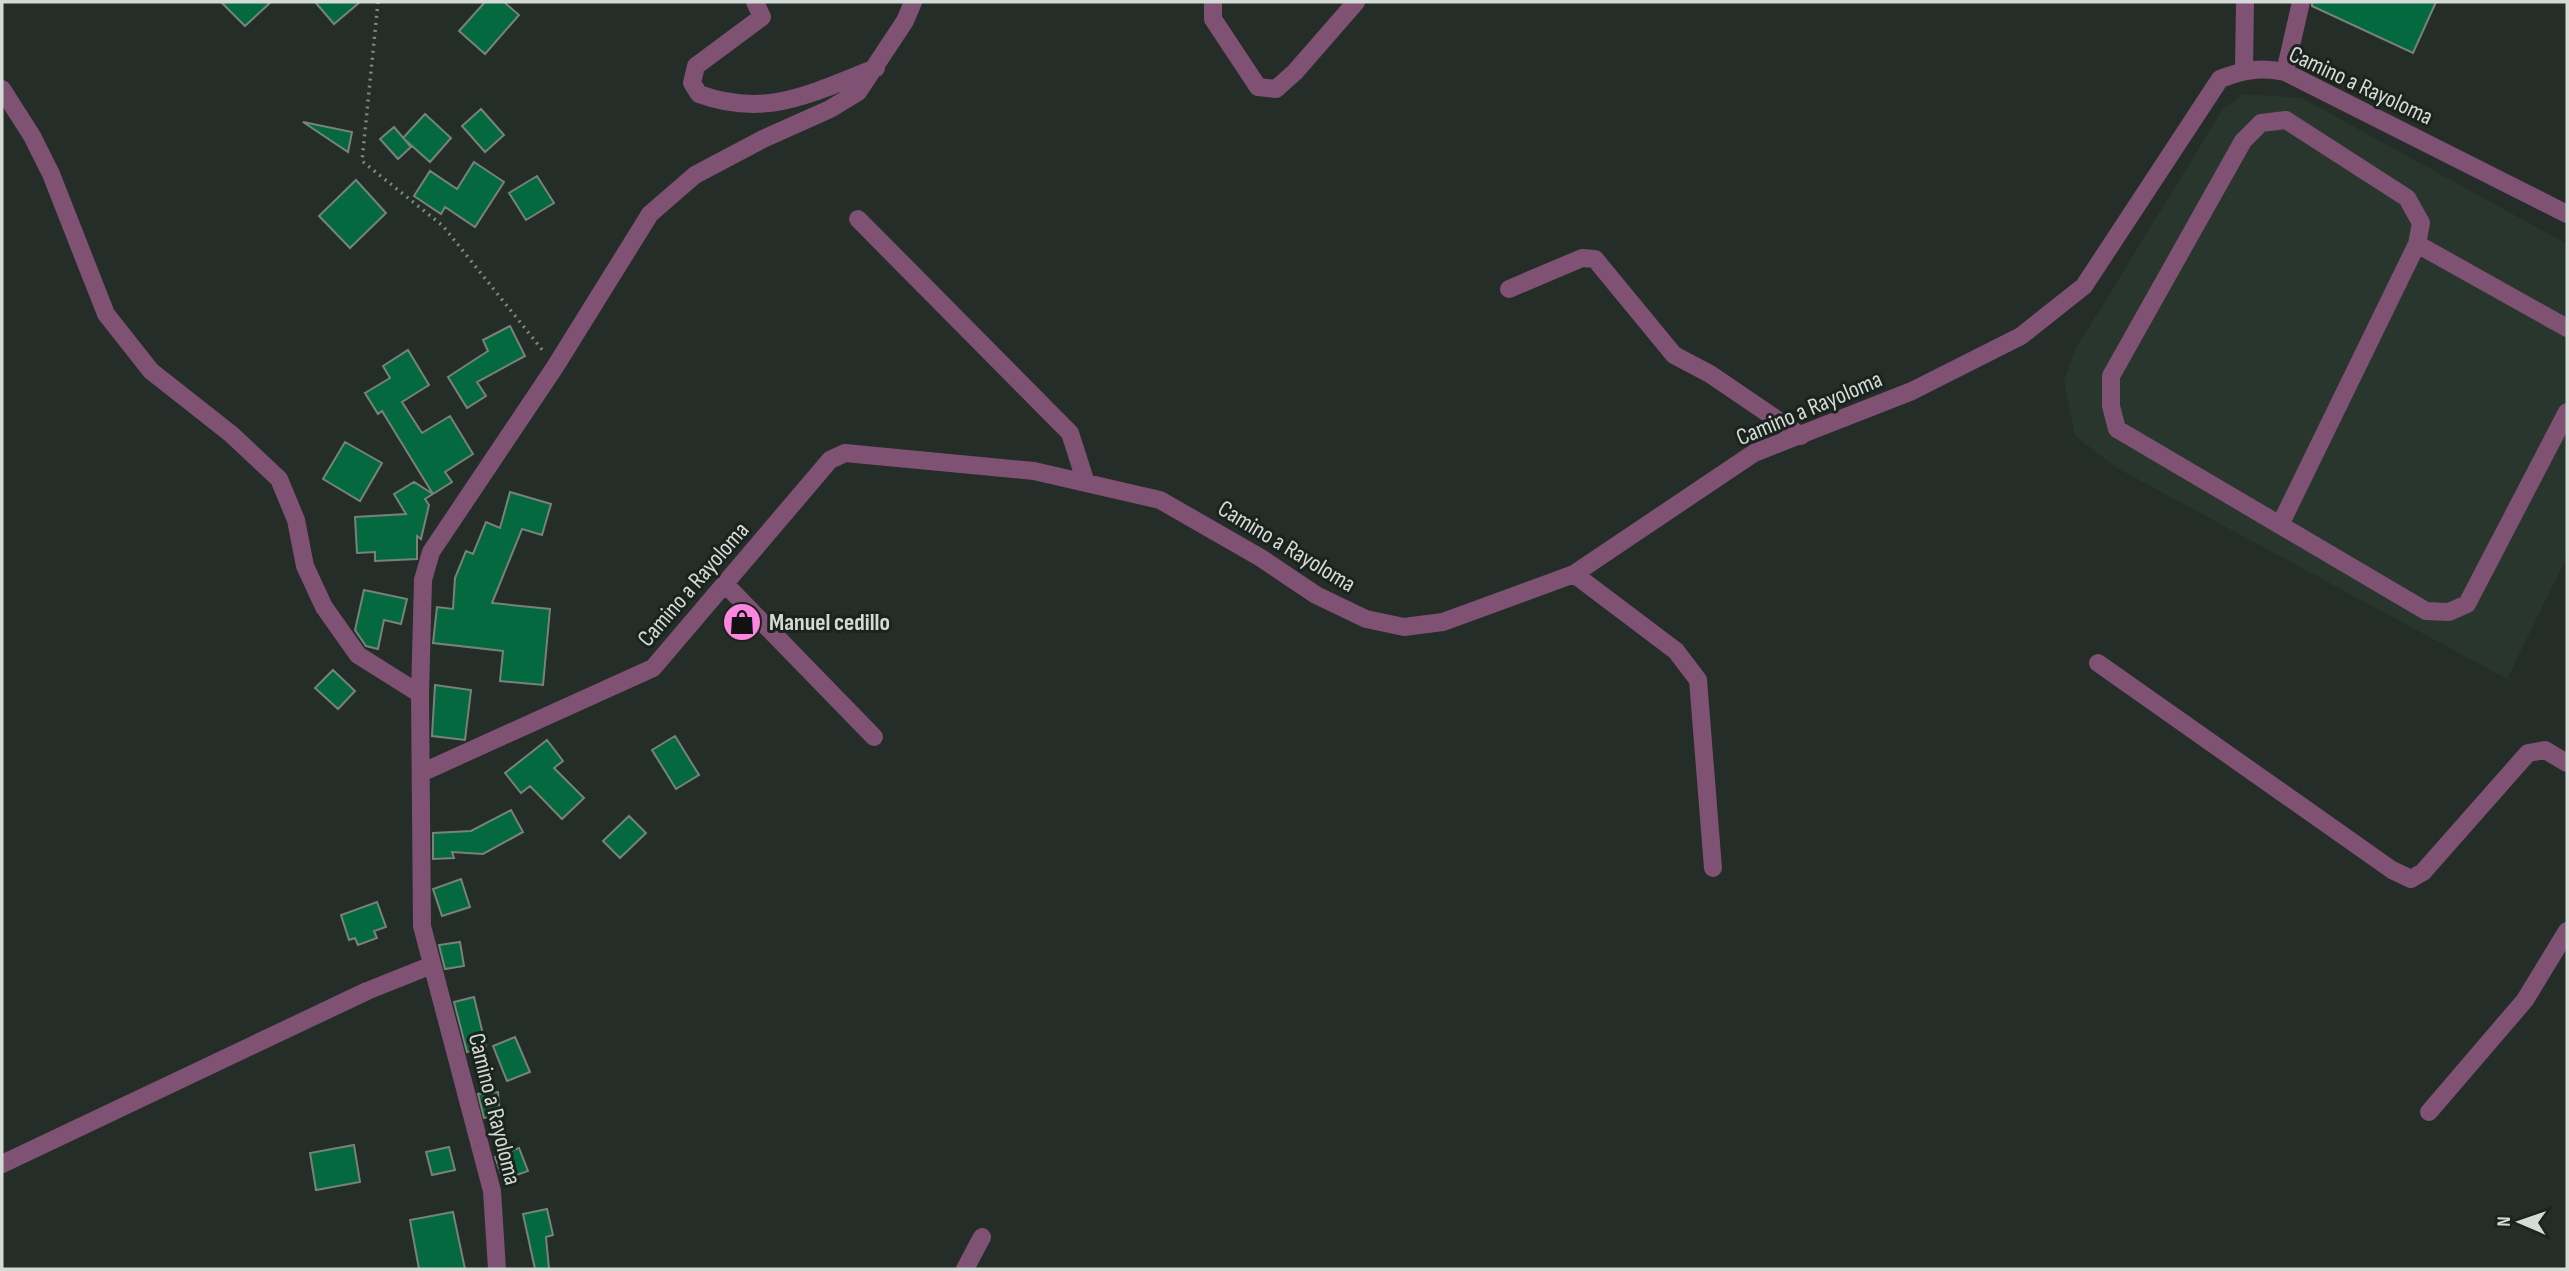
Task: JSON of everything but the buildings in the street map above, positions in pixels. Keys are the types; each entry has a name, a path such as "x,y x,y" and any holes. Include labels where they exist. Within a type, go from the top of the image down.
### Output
{"street":[{"path":"755,2 762,17 696,66 692,83 699,94 752,106 787,103 876,68"},
{"path":"421,773 423,580 431,552 555,367 650,214 695,175 763,139 830,109 858,92 905,21 913,2"},
{"path":"1213,2 1213,19 1258,87 1276,89 1295,72 1356,2"},
{"path":"2244,70 2245,2"},
{"path":"2285,72 2301,2"},
{"name":"Camino a Rayoloma","path":"497,1269 492,1191 422,926 421,773 653,668 830,460 845,453 1034,471 1160,500 1261,558 1315,595 1366,619 1404,626 1443,622 1574,574 1754,453 1912,391 2021,336 2084,286 2220,79 2244,70 2265,68 2285,72 2567,214"},
{"path":"2,89 32,136 51,174 106,314 150,370 231,434 279,479 296,520 305,566 324,607 358,655 420,694"},
{"path":"2280,525 2417,244 2421,223 2407,198 2286,120 2261,123 2243,141 2111,376 2111,406 2117,429 2426,611 2449,612 2467,604 2567,412"},
{"path":"858,219 1070,433 1086,483"},
{"path":"2417,244 2567,328"},
{"path":"1510,289 1582,258 1595,258 1674,355 1710,374 1801,436"},
{"path":"1574,574 1676,651 1698,680 1713,868"},
{"path":"726,584 874,737"},
{"path":"2098,663 2392,870 2411,879 2423,872 2528,753 2545,750 2567,763"},
{"path":"2429,1112 2525,1000 2567,931"},
{"path":"2,1164 367,991 432,965"},
{"path":"965,1269 982,1237"}],"path":[{"path":"378,2 362,161 443,226 555,367"}],"shaded area":[{"path":"2243,94 2302,98 2567,244 2567,557 2507,679 2117,468 2075,436 2064,381 2075,350 2223,109"}],"place":[{"name":"Manuel cedillo","path":"742,622"}]}
